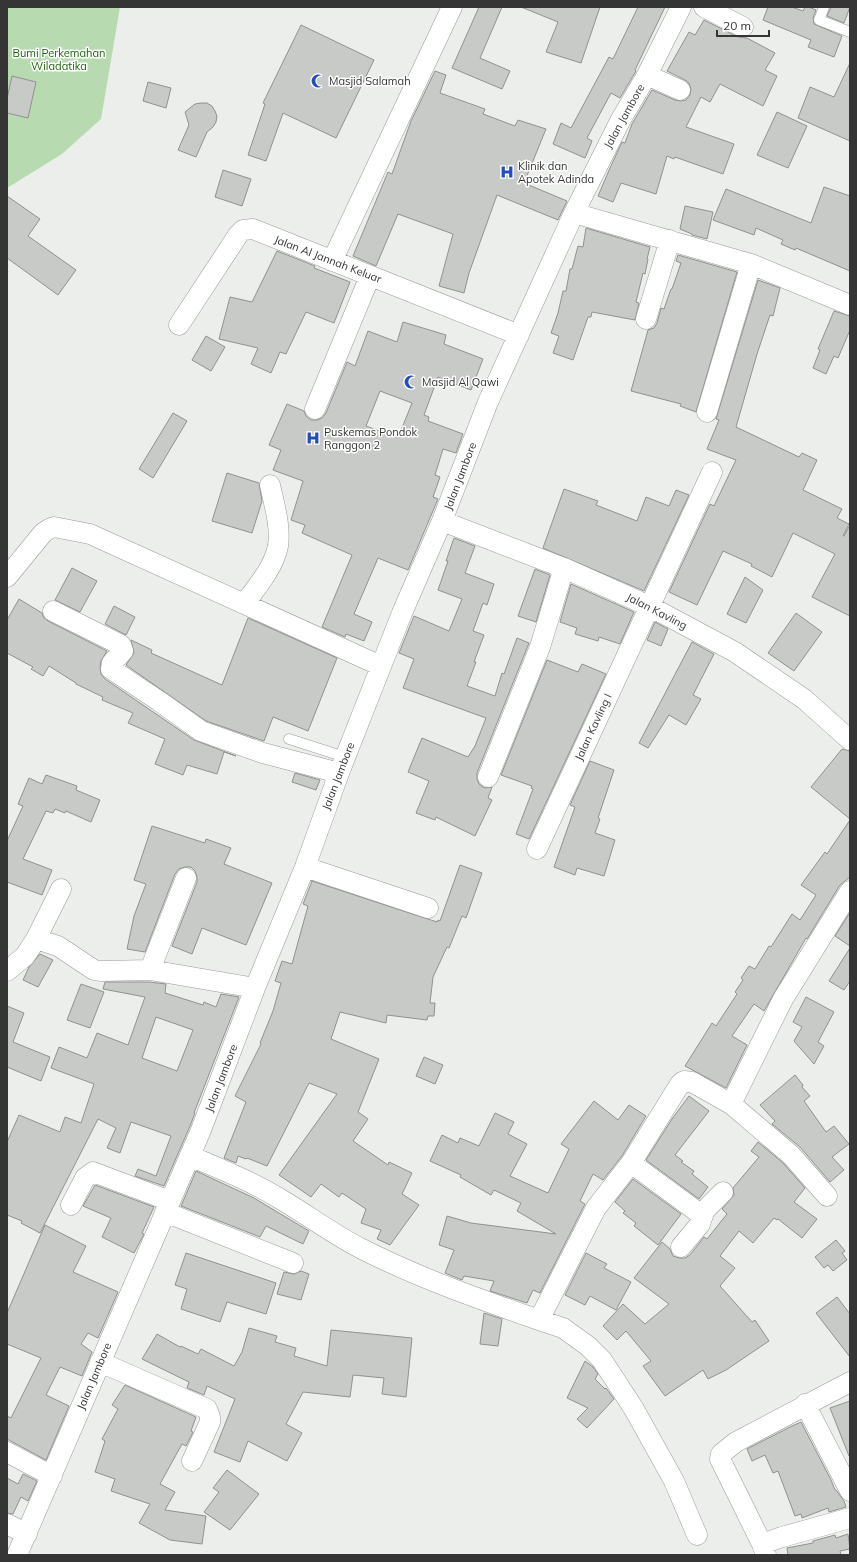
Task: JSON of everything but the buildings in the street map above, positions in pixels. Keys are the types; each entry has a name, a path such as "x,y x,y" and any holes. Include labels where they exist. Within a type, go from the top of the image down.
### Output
{"street":[{"path":"332,261 452,7"},
{"name":"Jalan Jambore","path":"17,1555 201,1130 255,988 305,867 342,765 381,666 442,521 488,402 574,213 620,121 647,75 681,7"},
{"path":"704,7 743,27"},
{"path":"647,75 680,90"},
{"path":"574,213 751,264 850,305"},
{"name":"Jalan Al Jannah Keluar","path":"179,325 238,234 243,230 253,229 519,335"},
{"path":"646,319 670,240"},
{"path":"707,412 751,264"},
{"path":"315,409 370,276"},
{"name":"Jalan Kavling I","path":"537,849 712,472"},
{"path":"244,604 264,576 275,557 278,545 277,516 270,485"},
{"name":"Jalan Kavling","path":"442,521 564,568 649,606 735,652 804,699 850,740"},
{"path":"7,577 43,533 49,529 54,528 90,534 381,666"},
{"path":"488,777 540,647 564,568"},
{"path":"53,611 121,645 123,651 112,663 111,669 201,730 263,752 342,765"},
{"path":"305,867 428,908"},
{"path":"150,970 186,878"},
{"path":"7,971 25,956 36,939 61,889"},
{"path":"731,1104 783,998 850,891"},
{"path":"36,939 58,946 94,970 150,970 255,988"},
{"path":"539,1320 596,1208 631,1163 680,1084 684,1082 692,1082 731,1104 791,1154 827,1196"},
{"path":"190,1156 248,1181 281,1199 329,1231 362,1249 468,1295 563,1328 588,1346 602,1360 634,1409 674,1481 697,1535"},
{"path":"631,1163 703,1216"},
{"path":"71,1205 85,1178 93,1172 293,1263"},
{"path":"681,1247 700,1224 704,1211 723,1192"},
{"path":"100,1362 207,1409 210,1422 192,1461"},
{"path":"850,1382 805,1404 736,1442 722,1451 720,1456 764,1550 782,1537 850,1518"},
{"path":"805,1404 850,1491"},
{"path":"7,1452 52,1476"},
{"path":"7,1524 26,1534"}],"lane":[{"path":"824,7 819,20 850,32"},
{"path":"289,740 342,765"}],"green space":[{"name":"Bumi Perkemahan Wiladatika","path":"7,7 120,7 101,119 62,154 7,188"}],"place":[{"name":"Masjid Salamah","path":"318,81"},
{"name":"Klinik dan Apotek Adinda","path":"507,172"},
{"name":"Masjid Al Qawi","path":"411,382"},
{"name":"Puskemas Pondok Ranggon 2","path":"313,438"}]}
